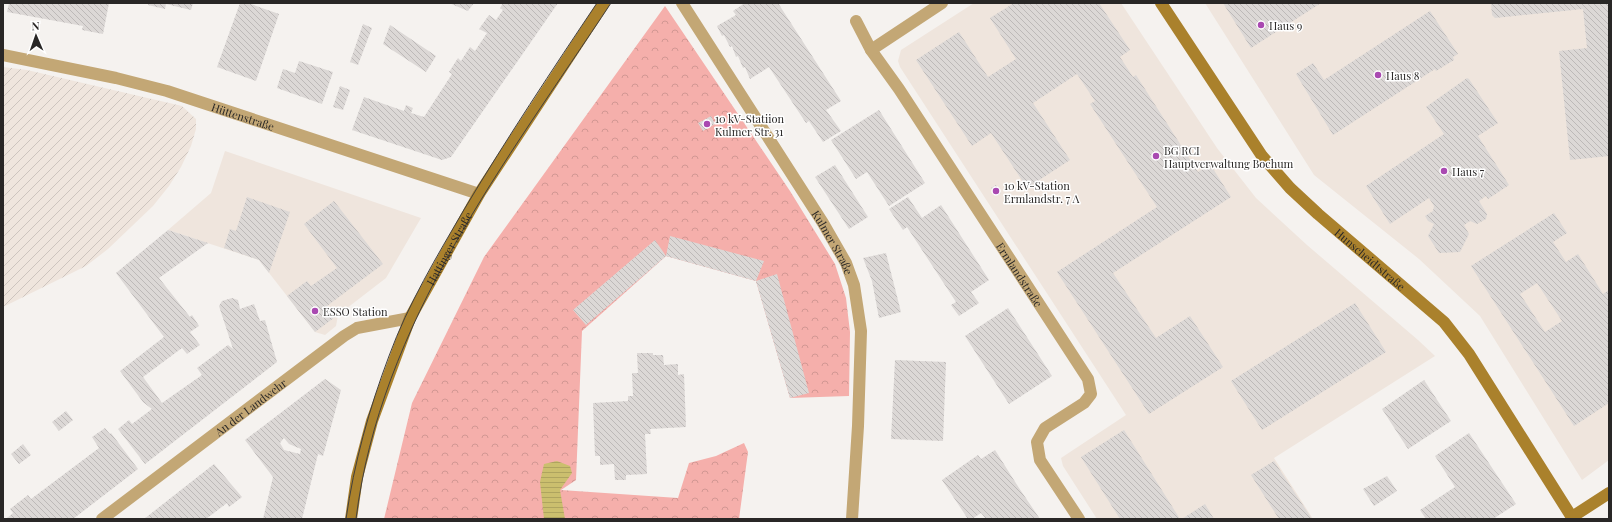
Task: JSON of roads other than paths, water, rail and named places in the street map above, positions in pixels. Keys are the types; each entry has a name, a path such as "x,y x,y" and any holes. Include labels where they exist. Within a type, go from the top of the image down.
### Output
{"street":[{"name":"Hattinger Straße","path":"352,519 357,477 372,421 410,318 478,194 604,3"},
{"name":"Kulmer Straße","path":"682,3 823,223 846,263 854,285 861,331 858,426 852,519"},
{"path":"870,50 942,3"},
{"name":"Hunscheidtstraße","path":"1161,3 1258,150 1276,172 1318,214 1444,322 1469,354 1572,518"},
{"name":"Ermlandstraße","path":"856,21 870,50 899,89 1088,379 1091,394 1084,403 1045,428 1037,442 1040,460 1079,519"},
{"name":"Hüttenstraße","path":"3,55 102,75 167,91 478,194"},
{"name":"An der Landwehr","path":"102,519 344,336 357,328 410,318"},
{"path":"1572,518 1609,492"}],"tram line":[{"path":"346,519 353,477 375,396 389,356 414,299 444,244 481,182 530,104 597,3"},
{"path":"356,519 370,447 391,378 420,312 453,247 491,184 530,123 611,3"}],"place":[{"name":"Haus 9","path":"1261,25"},
{"name":"Haus 8","path":"1378,75"},
{"name":"10 kV-Statiion Kulmer Str. 31","path":"707,124"},
{"name":"BG RCI Hauptverwaltung Bochum","path":"1156,156"},
{"name":"Haus 7","path":"1444,171"},
{"name":"10 kV-Station Ermlandstr. 7 A","path":"996,191"},
{"name":"ESSO Station","path":"315,311"}]}
